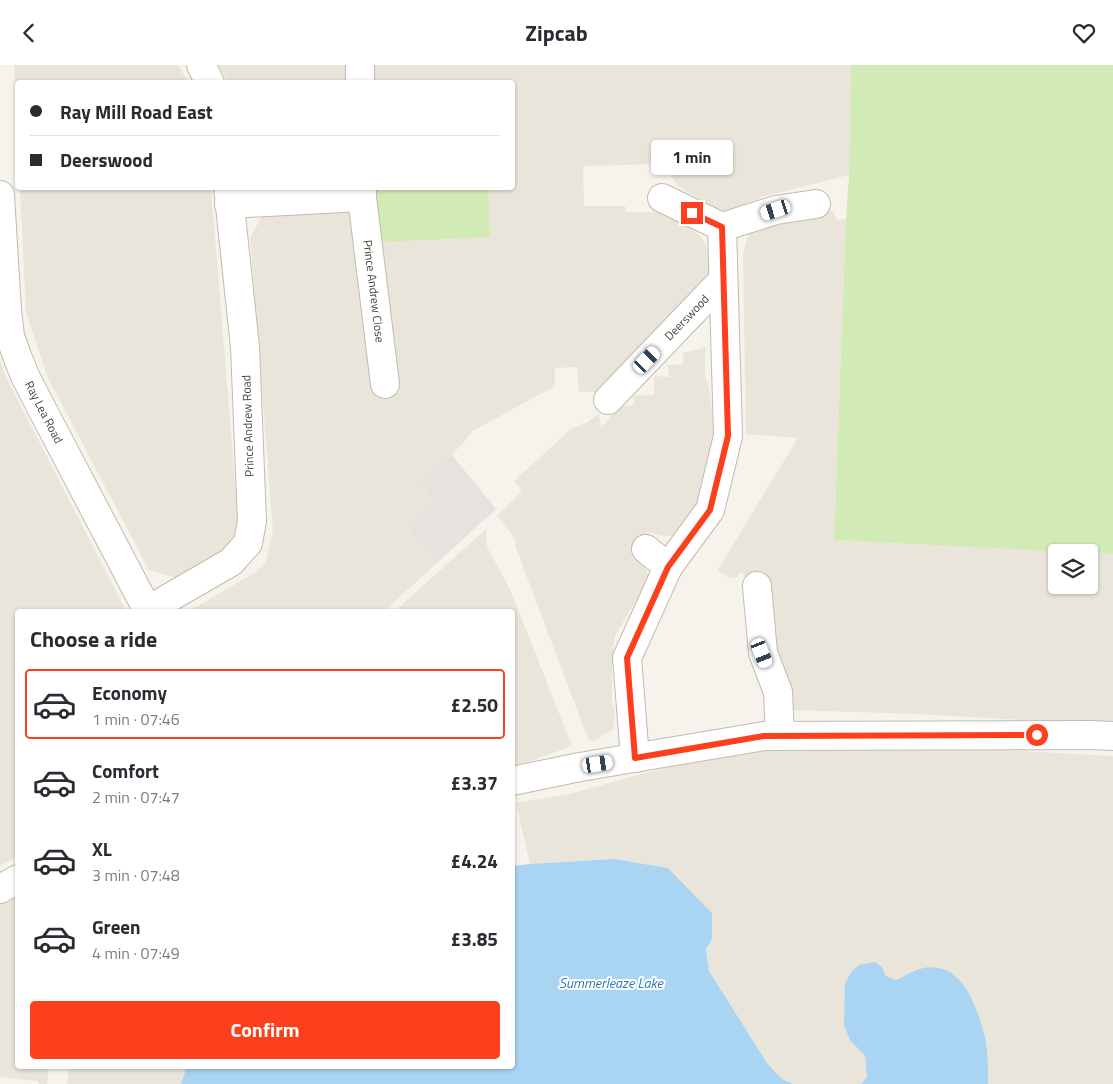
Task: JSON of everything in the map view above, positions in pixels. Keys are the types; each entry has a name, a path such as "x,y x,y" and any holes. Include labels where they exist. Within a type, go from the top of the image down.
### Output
{"street":[{"path":"201,65 208,80"},
{"path":"360,65 360,80"},
{"name":"Prince Andrew Close","path":"228,196 362,192 384,385"},
{"name":"Ray Lea Road","path":"0,195 10,336 43,411 147,609"},
{"name":"Prince Andrew Road","path":"151,609 231,562 248,543 252,521 245,347 228,196"},
{"path":"662,198 722,227 776,210 816,205"},
{"name":"Deerswood","path":"635,758 627,658 668,567 710,510 728,436 722,227"},
{"name":"Deerswood","path":"608,400 723,280"},
{"path":"646,549 668,567"},
{"path":"757,586 762,653 778,692 780,736"},
{"path":"515,780 580,767 764,736 1113,736"},
{"path":"0,889 15,881"}],"shaded area":[{"path":"14,65 178,65 187,80 15,80 15,88"},
{"path":"218,65 851,65 849,175 765,196 723,212 679,187 662,164 583,166 584,206 625,206 626,212 661,212 679,217 703,239 710,258 711,284 601,397 593,392 579,392 577,367 555,368 555,386 473,431 452,455 418,484 434,500 404,529 437,563 386,609 193,609 256,572 266,562 273,530 250,238 262,216 350,212 351,190 515,190 515,80 227,80"},
{"path":"20,190 211,190 236,494 238,533 234,544 178,578 149,570 47,376 26,312"},
{"path":"833,211 837,220 846,219 834,540 1048,550 1048,594 1098,594 1098,553 1113,554 1113,725 918,714 791,710 754,585 740,572 738,577 731,578 717,571 798,438 746,434 743,255 751,229 765,220"},
{"path":"707,347 705,351 705,375 709,387 714,431 709,472 701,499 676,535 665,536 650,533 634,558 646,569 649,578 647,587 641,592 615,636 612,667 612,703 615,712 613,729 594,741 588,739 516,548 515,539 497,516 522,491 514,481 571,429 588,422 599,413 601,428 620,406 634,405 633,396 654,395 654,376 669,377 668,365 683,364 683,353"},
{"path":"0,361 7,379 125,609 15,609 15,858 0,866"},
{"path":"452,455 496,509 437,563 404,528 434,500 418,483"},
{"path":"486,529 487,547 510,589 572,746 531,761 515,765 515,609 397,609"},
{"path":"861,748 1003,750 1113,756 1113,1084 988,1084 988,1068 924,968 895,980 886,976 882,967 850,1040 865,1055 867,1077 861,1084 793,1084 782,1079 767,1063 709,971 706,949 712,939 712,913 668,868 614,859 530,864 516,803 569,794 668,767 749,750"},
{"path":"15,892 15,1069 49,1069 47,1084 38,1084 38,1081 0,1077 0,901"},
{"path":"69,1069 186,1069 181,1084 67,1084"}],"green space":[{"path":"851,65 1113,65 1113,554 1098,553 1098,544 1048,544 1048,551 834,540 849,175"},
{"path":"375,190 488,190 490,237 378,242"}],"water":[{"name":"Summerleaze Lake","path":"614,859 668,868 712,913 712,939 706,949 709,971 767,1063 782,1079 793,1084 181,1084 186,1069 515,1069 515,866"},
{"path":"875,962 882,967 886,976 895,980 918,969 932,967 947,971 961,982 975,1006 985,1037 988,1058 988,1084 861,1084 867,1077 865,1056 850,1040 844,1025 845,983 852,971 859,965"}],"route":[{"path":"692,213 722,227 728,436 710,510 668,567 627,658 635,758 764,736 1037,735"}]}
